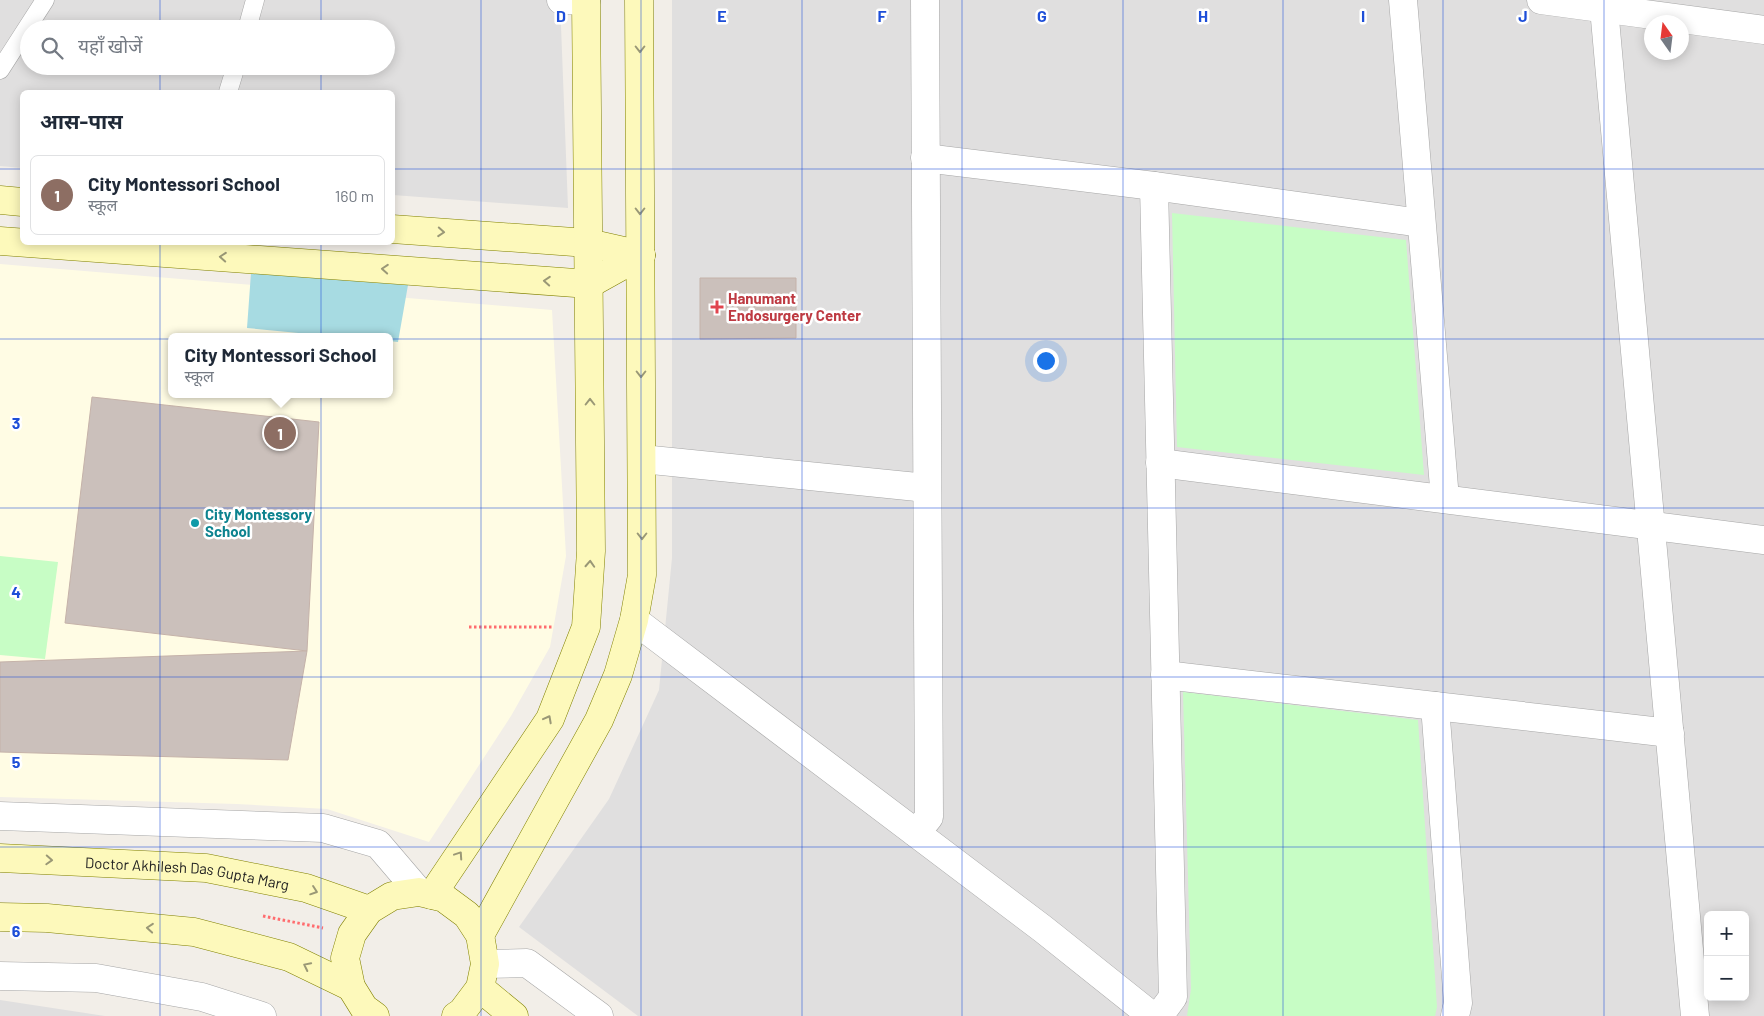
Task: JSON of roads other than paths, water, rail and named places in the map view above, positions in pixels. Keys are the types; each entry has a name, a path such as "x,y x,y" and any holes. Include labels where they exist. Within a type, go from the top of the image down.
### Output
{"street":[{"path":"425,894 550,719 586,627 591,551 589,284 578,0"},
{"path":"480,935 599,720 618,675 634,620 642,575 639,0"},
{"path":"916,833 929,817 925,0"},
{"path":"1403,0 1445,499"},
{"path":"1541,0 1764,30"},
{"path":"1604,8 1696,1016"},
{"path":"925,158 1154,186 1422,223"},
{"path":"1154,186 1173,997 1160,1016"},
{"path":"0,200 20,202"},
{"path":"395,228 588,243 641,255"},
{"path":"0,241 20,242"},
{"path":"55,245 589,284 641,255"},
{"path":"642,459 927,488"},
{"path":"1160,463 1764,540"},
{"path":"634,620 1043,929 1152,1016"},
{"path":"1165,676 1670,734"},
{"path":"1435,706 1458,1003 1455,1016"},
{"path":"0,816 323,828 378,844 425,894"},
{"name":"Doctor Akhilesh Das Gupta Marg","path":"0,858 206,868 306,888 368,910"},
{"path":"375,1016 364,1008 351,988 346,958 352,934 368,910 392,896 425,894 444,898 467,915 480,935 482,976 462,1012 456,1016"},
{"path":"0,917 47,918 194,932 289,957 351,988"},
{"path":"482,976 527,962 599,1016"},
{"path":"0,976 96,978 202,997 262,1016"},
{"path":"482,976 514,1016"}],"lane":[{"path":"32,20 45,0"},
{"path":"249,20 255,0"},
{"path":"0,70 20,39"},
{"path":"229,90 233,75"}],"water":[{"path":"251,273 408,285 398,342 393,341 393,333 299,333 247,328"}],"place":[{"name":"Hanumant Endosurgery Center","path":"717,307"},
{"name":"City Montessori School","path":"280,433"},
{"name":"City Montessory School","path":"195,523"}]}
